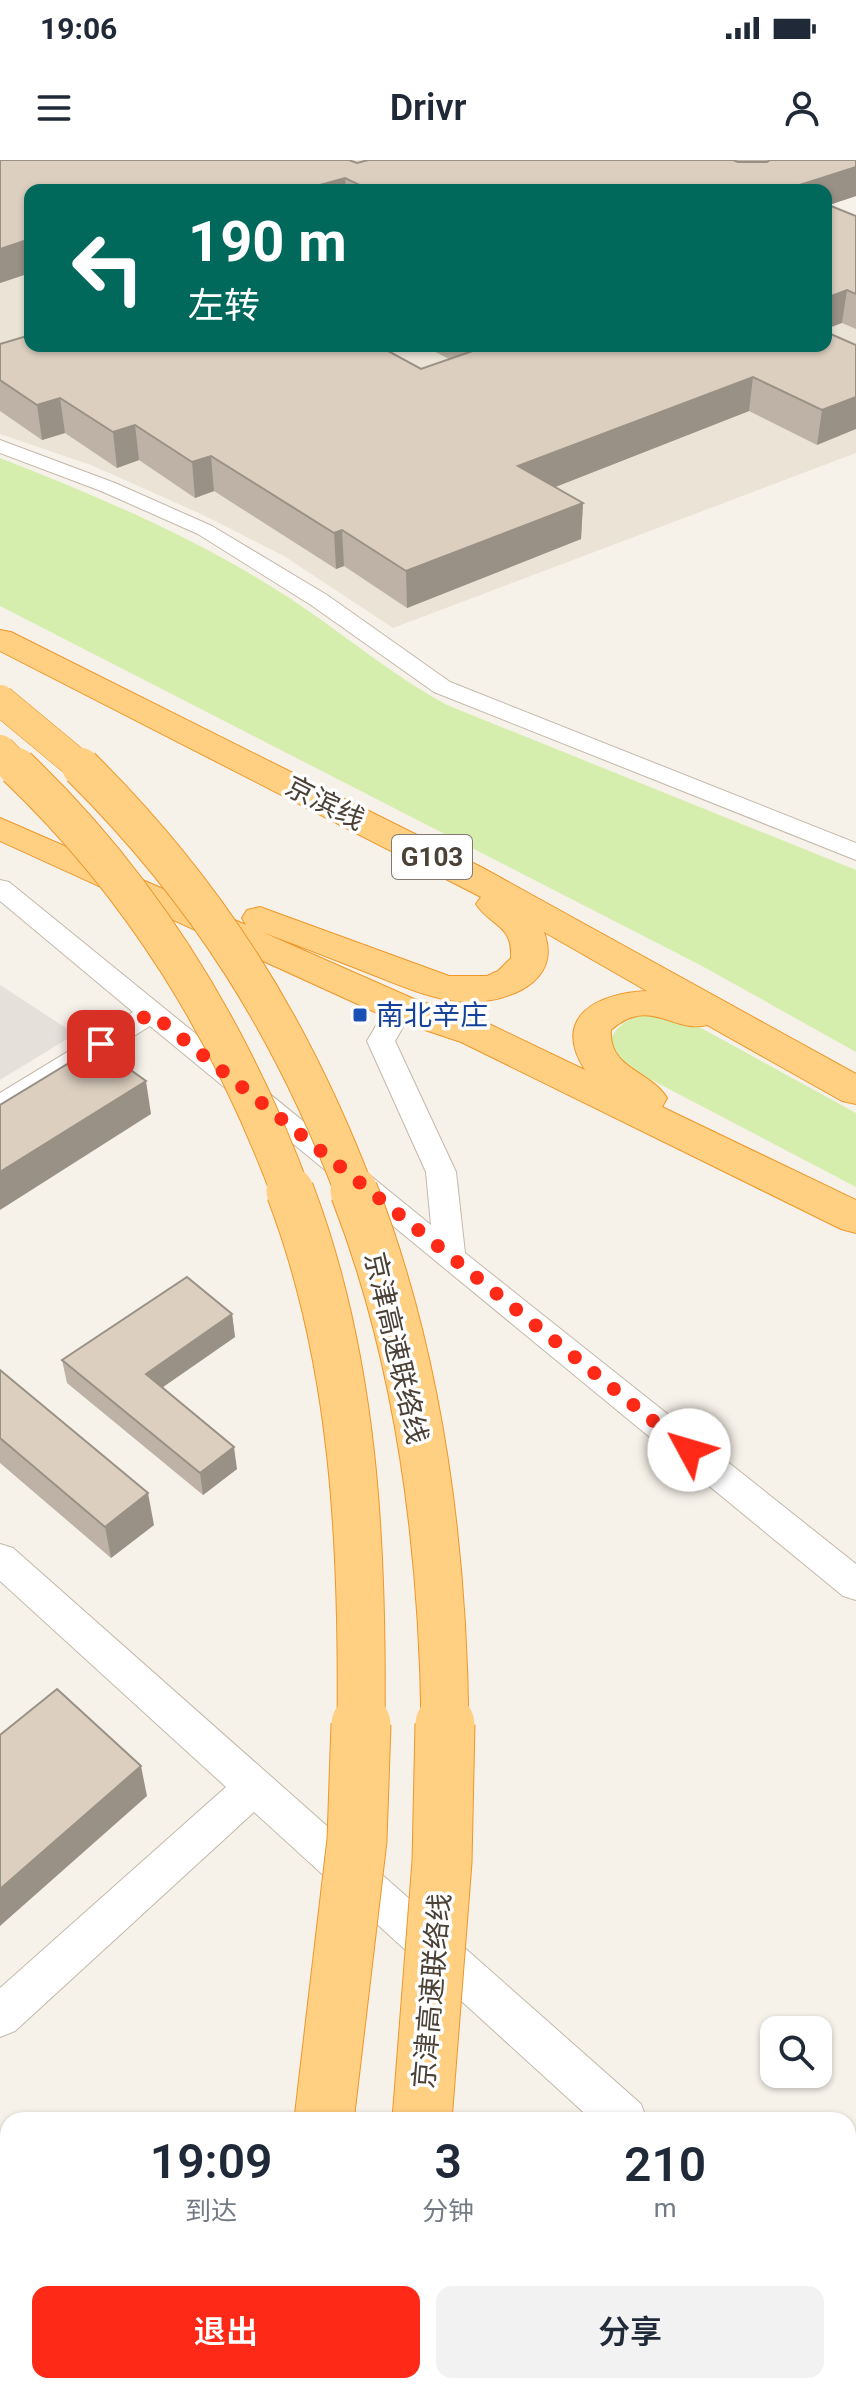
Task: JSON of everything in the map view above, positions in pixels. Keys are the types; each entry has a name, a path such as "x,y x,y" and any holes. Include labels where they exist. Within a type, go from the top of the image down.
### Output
{"highway":[{"name":"京滨线","path":"0,639 585,938 856,1092"},
{"name":"京津高速联络线","path":"0,700 101,787 139,826 207,908 244,965 294,1056 320,1108 363,1210 391,1305 424,1475 445,1710 441,1883 423,2112"},
{"path":"0,750 65,811 146,909 175,950 233,1055 275,1146 320,1284 343,1407 359,1567 359,1806 325,2112"},
{"path":"0,795 422,998 475,1033 856,1218"},
{"path":"0,828 400,1008 475,1033"},
{"path":"260,918 450,989 476,990 497,984 515,976 528,963 533,947 530,934 517,920 405,854 374,828"},
{"path":"746,1164 606,1069 595,1054 590,1037 595,1022 610,1010 629,1004 655,1003 680,1007 827,1083 856,1092"}],"street":[{"path":"0,446 108,487 205,530 319,600 442,687 856,852"},
{"path":"0,888 450,1258 856,1585"},
{"path":"400,1008 381,1041 441,1172 450,1258"},
{"path":"0,1106 151,1013"},
{"path":"0,1559 616,2112"},
{"path":"0,2016 254,1787"}],"shaded area":[{"path":"72,160 650,160 154,184 24,184 24,352 832,352 832,234 856,244 856,453 393,628 284,556 201,514 91,465 0,434 0,184"},
{"path":"0,985 75,1034 0,1080"}],"green space":[{"path":"0,458 108,502 213,553 280,592 404,679 447,705 856,870 856,1052 702,966 0,606"},
{"path":"642,1014 692,1023 856,1113 856,1187 625,1066 609,1043 622,1025"}],"building":[{"path":"0,160 349,160 357,163 368,160 856,160 856,167 803,184 358,184 345,178 324,184 24,184 24,241 0,249"},
{"path":"832,206 856,216 856,294 847,290 832,296"},
{"path":"832,335 856,345 856,397 822,410 753,377 518,466 583,503 406,571 342,530 334,533 211,456 192,462 135,425 113,432 60,398 37,405 0,380 0,344 24,337 24,352 390,352 421,369 470,352 832,352"},
{"path":"97,1046 146,1081 0,1172 0,1105"},
{"path":"187,1277 232,1314 146,1374 234,1447 200,1473 62,1360"},
{"path":"0,1370 148,1493 105,1527 0,1438"},
{"path":"57,1689 141,1766 0,1889 0,1735"}],"place":[{"name":"南北辛庄","path":"360,1015"}],"route":[{"path":"101,1044 151,1013 689,1450"}]}
